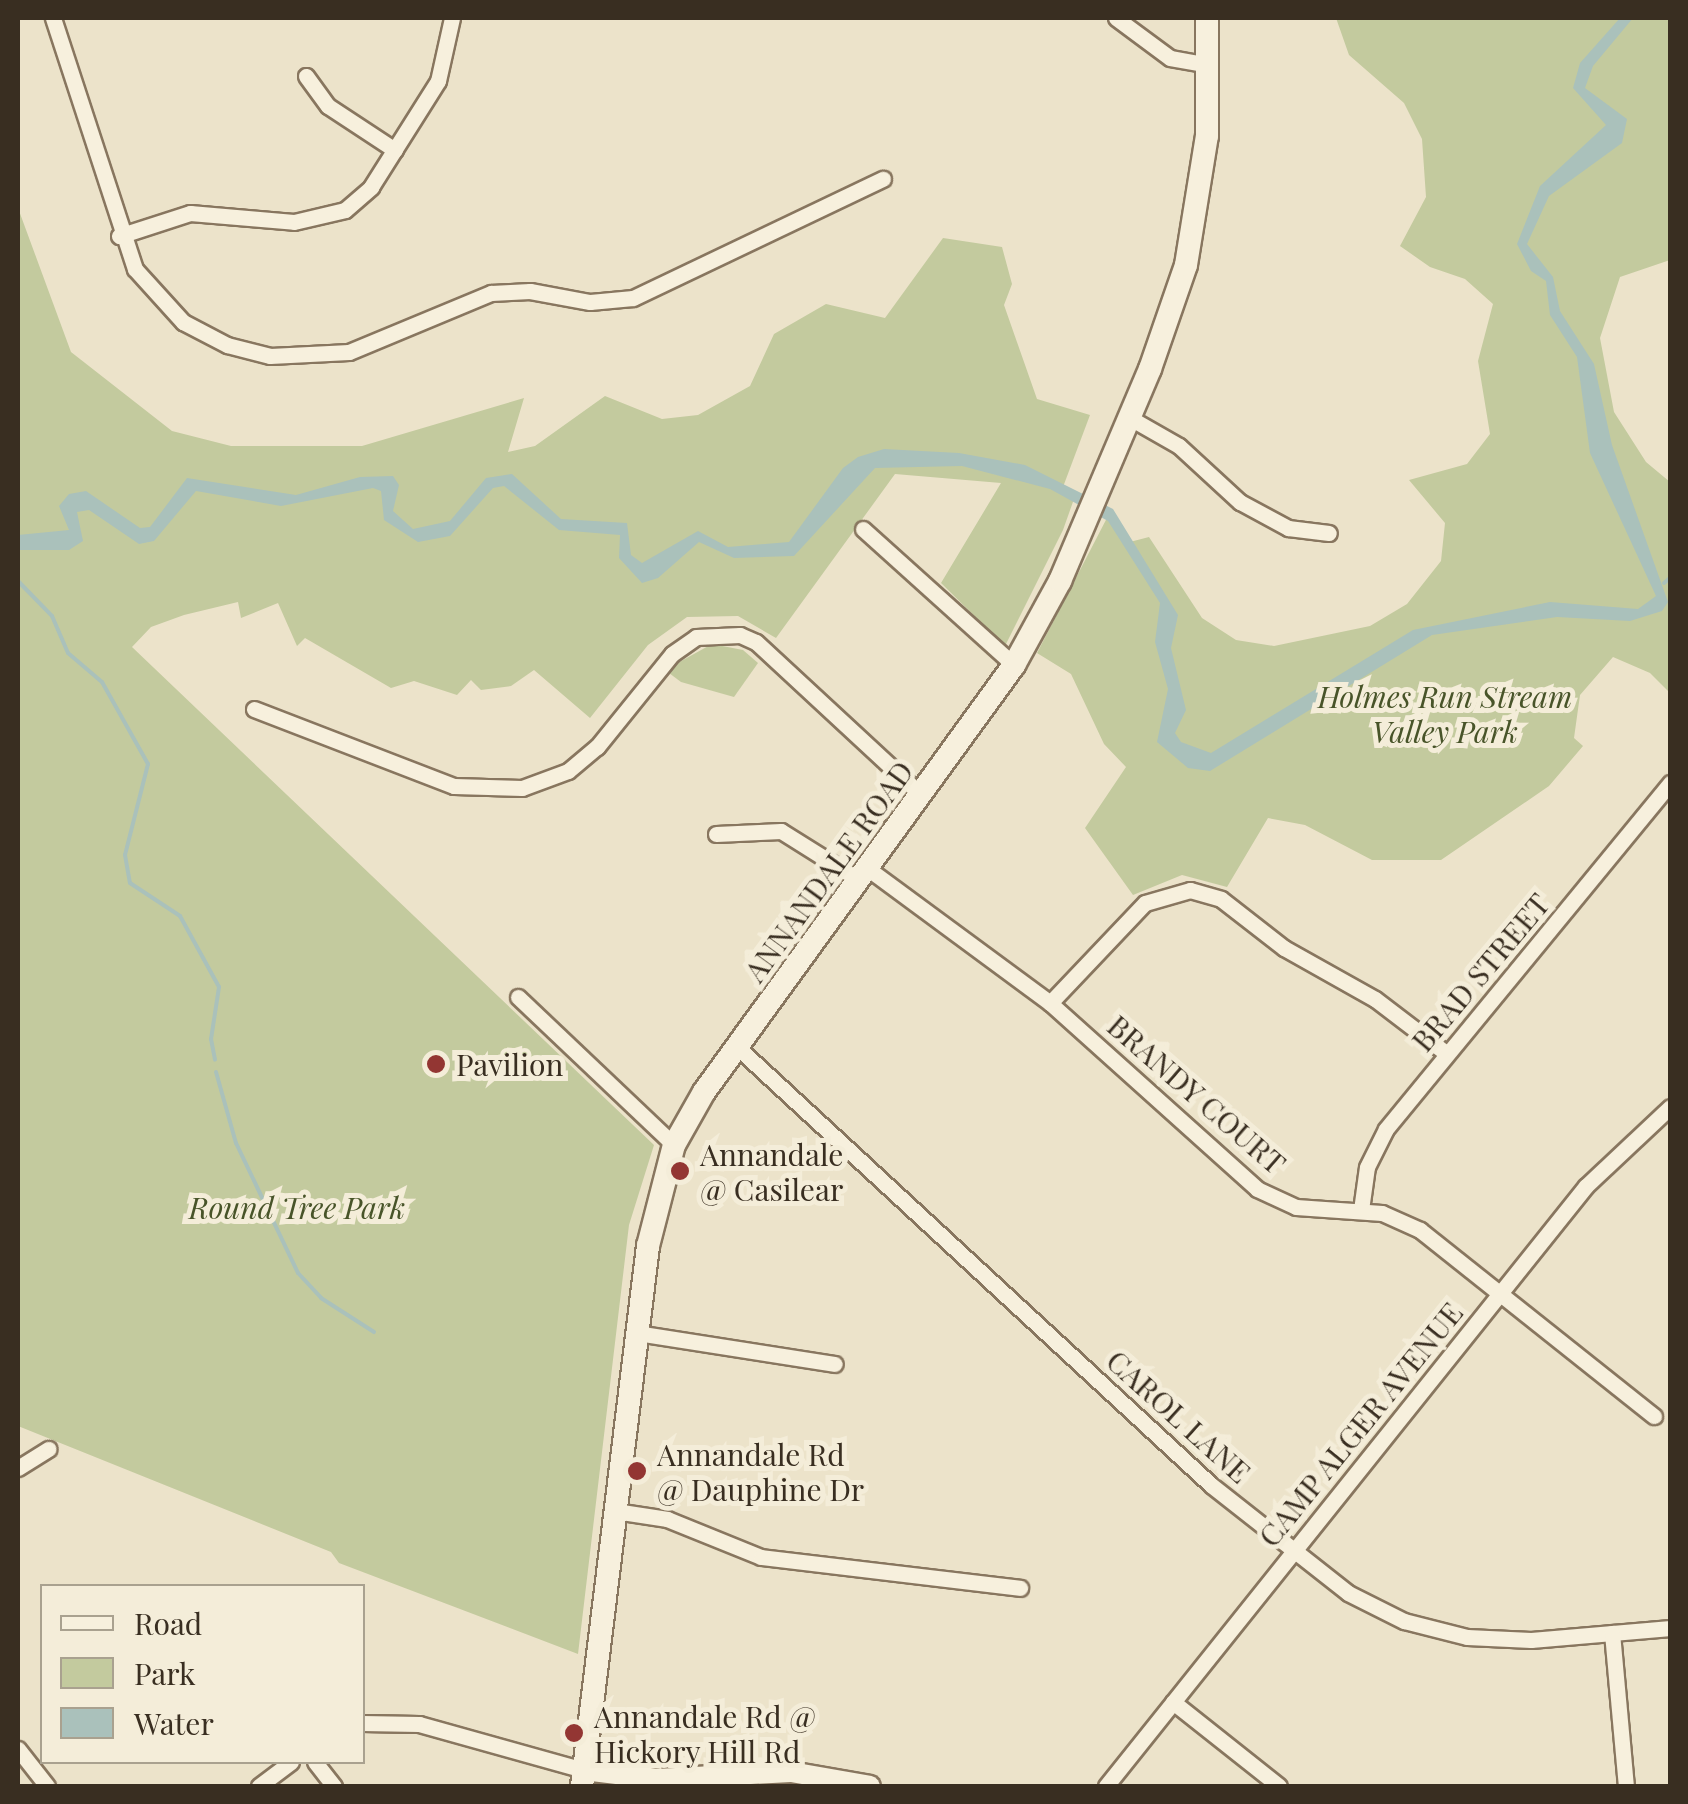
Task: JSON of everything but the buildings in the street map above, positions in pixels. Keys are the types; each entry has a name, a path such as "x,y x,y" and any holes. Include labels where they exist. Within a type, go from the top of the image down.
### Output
{"main road":[{"name":"ANNANDALE ROAD","path":"583,1778 637,1333 656,1204 674,1144 736,1046 1014,665 1088,518 1130,418 1186,265 1207,136 1207,18"}],"street":[{"path":"52,18 119,236 151,291 204,335 270,356 324,356 373,344 490,293 530,291 590,302 632,298 884,178"},
{"path":"119,236 190,213 294,222 328,217 358,200 440,77 452,18"},
{"path":"1116,18 1170,58 1208,65"},
{"path":"306,76 328,106 394,150"},
{"path":"1130,418 1179,446 1240,502 1288,528 1329,534"},
{"path":"863,529 1014,665"},
{"path":"254,709 454,786 522,788 568,771 597,747 672,654 696,638 740,635 756,642 921,795"},
{"name":"BRAD STREET","path":"1361,1210 1374,1150 1446,1053 1670,783"},
{"name":"BRANDY COURT","path":"716,834 782,831 863,874 1050,1003 1256,1189 1296,1207 1361,1210 1420,1230 1654,1416"},
{"path":"1050,1003 1132,913 1158,896 1190,890 1220,899 1446,1053"},
{"path":"518,997 674,1144"},
{"name":"CAROL LANE","path":"736,1046 1189,1465 1293,1552 1374,1608 1437,1631 1500,1640 1670,1628"},
{"name":"CAMP ALGER AVENUE","path":"1106,1786 1603,1166 1670,1107"},
{"path":"637,1333 835,1364"},
{"path":"18,1468 49,1448"},
{"path":"616,1511 667,1519 761,1557 1020,1588"},
{"path":"1612,1633 1626,1786"},
{"path":"1173,1702 1280,1786"},
{"path":"365,1723 418,1724 583,1778 657,1779 791,1772 870,1786"},
{"path":"18,1750 47,1786"},
{"path":"259,1786 288,1764"},
{"path":"317,1764 334,1786"}],"green space":[{"name":"Holmes Run Stream Valley Park","path":"1336,18 1670,18 1670,260 1620,277 1600,338 1614,412 1646,462 1670,482 1670,693 1650,673 1613,657 1580,695 1574,738 1583,746 1549,786 1441,860 1372,860 1305,825 1268,818 1227,887 1182,875 1133,895 1085,828 1126,767 1104,744 1071,674 1037,653 1108,516 1126,543 1149,537 1202,618 1236,640 1274,646 1370,626 1407,604 1441,561 1445,523 1409,480 1467,464 1490,434 1478,361 1493,304 1465,279 1430,267 1400,246 1426,197 1422,139 1404,103 1349,55"},
{"name":"Round Tree Park","path":"18,208 71,352 172,431 231,446 362,446 524,398 508,452 535,446 605,396 662,419 698,415 750,386 774,334 826,304 885,318 943,238 1002,247 1012,284 1004,305 1037,399 1090,415 1063,487 1074,499 1063,530 1005,646 941,583 1001,483 895,474 776,638 738,616 687,617 648,645 590,718 534,670 511,686 481,690 471,680 457,695 414,681 391,688 305,638 297,646 278,603 241,618 238,602 184,615 151,627 132,647 654,1145 629,1225 578,1654 339,1563 331,1552 18,1426"},
{"path":"712,644 743,650 758,663 734,697 681,682 665,670"}],"water":[{"path":"1620,18 1633,18 1593,66 1585,88 1627,119 1622,143 1549,196 1527,244 1553,277 1560,311 1594,364 1612,445 1668,602 1662,611 1630,621 1557,617 1432,635 1210,771 1188,768 1157,742 1168,689 1155,642 1160,603 1108,521 1050,489 962,466 875,468 794,556 734,558 699,542 658,578 642,583 619,558 620,535 559,530 504,486 493,488 450,536 418,542 384,520 381,491 373,488 281,506 196,491 154,541 139,544 89,510 77,512 83,541 69,550 18,550 18,535 69,530 59,506 69,494 86,491 140,528 150,527 187,478 296,495 360,477 393,476 399,485 393,511 413,529 450,521 486,478 512,474 561,519 627,523 631,555 642,563 698,531 728,547 789,542 843,468 858,457 884,449 959,453 1025,465 1113,509 1178,615 1171,648 1186,710 1175,733 1181,742 1211,753 1413,630 1550,602 1638,609 1656,596 1590,453 1577,357 1550,315 1546,281 1531,271 1517,244 1540,186 1606,125 1573,88 1580,63"}],"waterway":[{"path":"1664,583 1670,578"},
{"path":"18,581 52,616 68,653 102,682 148,764 125,855 130,883 180,916 219,987 211,1039 215,1060"},
{"path":"216,1072 236,1143 298,1273 321,1298 374,1332"}],"place":[{"name":"Pavilion","path":"436,1064"},
{"name":"Annandale @ Casilear","path":"680,1171"},
{"name":"Annandale Rd @ Dauphine Dr","path":"637,1471"},
{"name":"Annandale Rd @ Hickory Hill Rd","path":"574,1733"}]}
